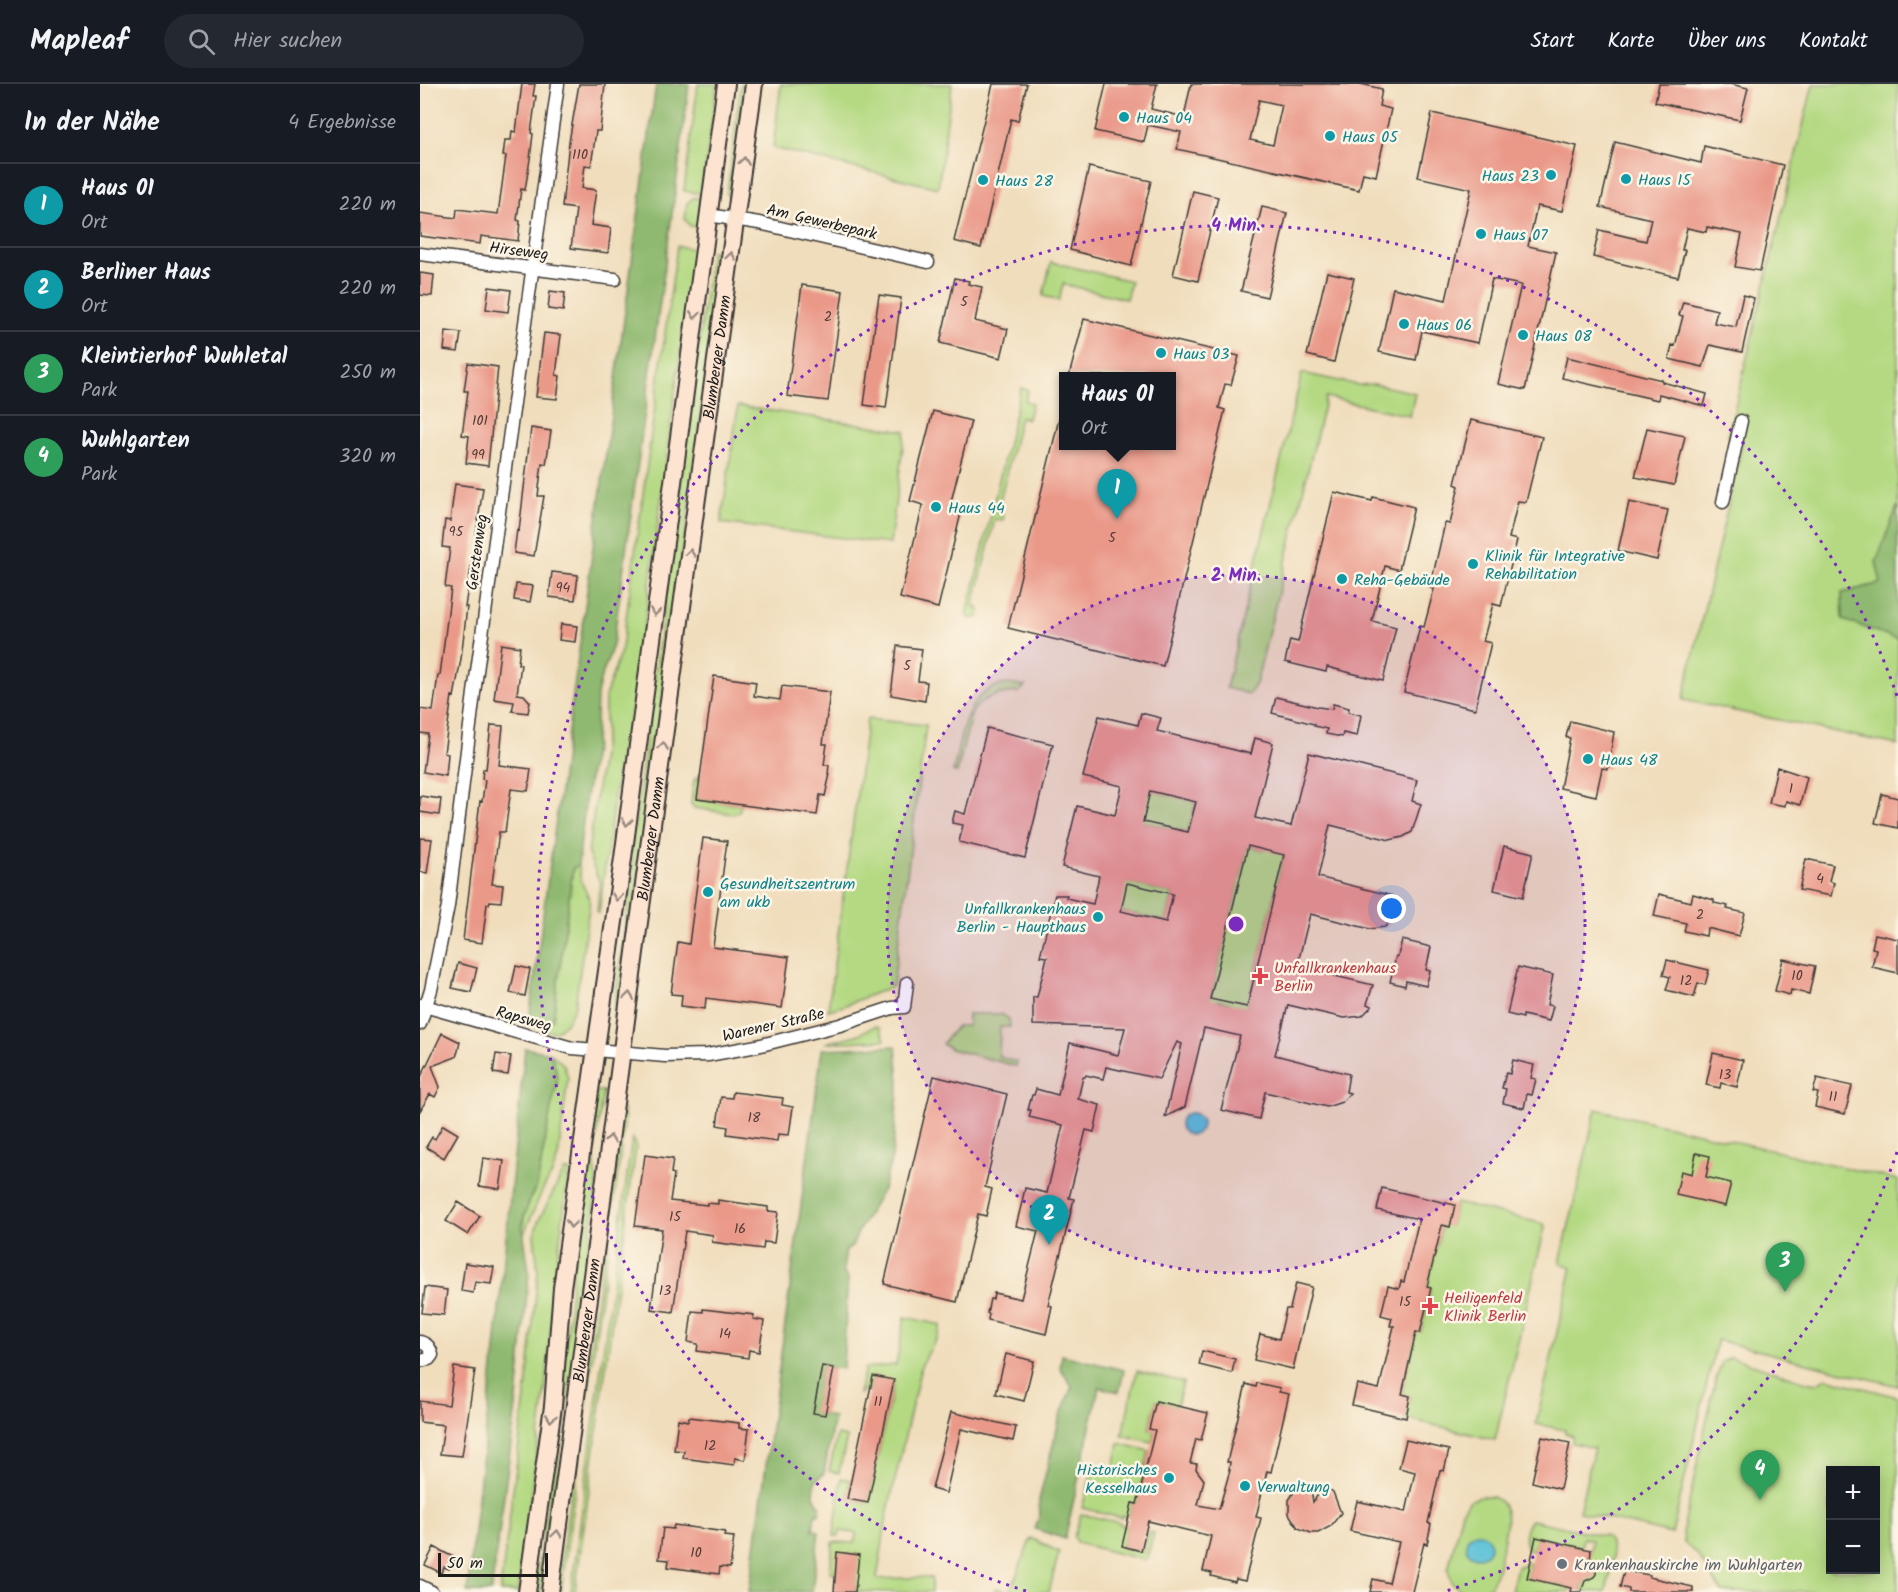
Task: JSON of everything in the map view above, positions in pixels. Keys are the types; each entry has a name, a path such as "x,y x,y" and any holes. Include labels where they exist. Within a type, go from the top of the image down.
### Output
{"main road":[{"name":"Blumberger Damm","path":"527,1592 553,1406 562,1288 726,84"},
{"name":"Blumberger Damm","path":"550,1592 754,84"}],"street":[{"name":"Gerstenweg","path":"420,1024 448,906 474,693 558,84"},
{"name":"Am Gewerbepark","path":"708,215 736,219 928,262"},
{"name":"Hirseweg","path":"420,254 615,279"},
{"path":"1723,502 1741,421"},
{"name":"Warener Straße","path":"622,1054 708,1055 829,1028 892,1008 904,1007 907,983"},
{"name":"Rapsweg","path":"423,1005 569,1048 622,1054"},
{"path":"420,1342 431,1349 432,1355 425,1361 420,1361"},
{"path":"420,1586 432,1592"}],"green space":[{"path":"656,84 689,84 679,163 613,645 597,694 595,745 578,865 573,868 553,1020 528,1026"},
{"path":"698,84 717,84 702,194 684,191"},
{"path":"741,84 746,84 729,197 727,194"},
{"path":"781,84 952,84 938,188 773,148"},
{"path":"1813,84 1898,84 1898,507 1881,583 1842,593 1843,620 1898,639 1898,745 1683,700 1743,441 1728,436"},
{"path":"693,198 701,198 698,227 690,226 685,219 687,203"},
{"path":"677,246 694,249 635,696 618,767 599,913 597,913 600,883 588,854 605,733 605,697 622,648"},
{"path":"711,251 723,253 619,1017 613,1016 633,867 632,848"},
{"path":"1051,262 1131,281 1126,299 1063,284 1059,300 1043,296"},
{"path":"1302,373 1358,385 1374,384 1415,393 1410,416 1326,397 1256,684 1249,694 1226,688"},
{"path":"1021,388 1028,390 1025,401 1032,403 1028,419 1020,417 997,513 1004,515 1003,520 995,519 974,604 980,611 978,617 971,619 967,615"},
{"path":"738,406 905,431 890,544 721,523"},
{"path":"1897,507 1898,639 1843,620 1842,593 1881,583 1876,562"},
{"path":"1007,684 1025,686 1019,692 1005,693 985,700 975,709 971,715 957,773 953,772 962,730 973,705 981,695 992,688"},
{"path":"867,719 926,725 893,986 828,1010"},
{"path":"700,775 697,799 741,805 739,812 733,814 694,808 691,804 694,780"},
{"path":"1143,789 1198,802 1195,804 1188,832 1136,820"},
{"path":"1249,842 1252,847 1285,851 1246,1011 1223,1001 1209,1002"},
{"path":"578,865 581,881 590,900 575,1006 566,1023 552,1032 528,1026 553,1020 573,868"},
{"path":"1121,881 1173,894 1166,922 1114,909"},
{"path":"968,1014 1001,1014 1009,1019 1010,1027 1000,1027 999,1057 1017,1062 1016,1066 951,1049 942,1044 957,1026 968,1026"},
{"path":"875,1026 880,1028 885,1040 825,1043 857,1035"},
{"path":"896,1046 899,1083 892,1157 883,1189 859,1230 852,1247 846,1250 843,1270 848,1278 843,1369 822,1366 814,1413 834,1417 824,1473 815,1482 814,1496 820,1506 819,1514 815,1514 813,1530 819,1531 812,1592 749,1592 822,1049"},
{"path":"525,1048 550,1053 556,1069 557,1083 537,1186 531,1196 522,1223 529,1272 517,1399 491,1592 467,1592 494,1359"},
{"path":"550,1053 564,1065 568,1078 558,1157 523,1236 524,1216 537,1186 557,1083 556,1069"},
{"path":"597,1091 603,1091 594,1154 597,1187 541,1592 535,1592 561,1402 573,1268"},
{"path":"623,1108 625,1119 561,1592 557,1592"},
{"path":"1596,1109 1898,1180 1898,1386 1717,1340 1672,1534 1579,1512 1594,1448 1572,1443 1573,1436 1565,1433 1565,1430 1536,1424 1572,1267 1560,1263"},
{"path":"632,1138 636,1147 575,1592 571,1592"},
{"path":"564,1171 569,1171 556,1270 546,1384 518,1592 500,1592 528,1374 538,1271 534,1235 538,1222"},
{"path":"1456,1203 1544,1224 1545,1227 1495,1440 1405,1418 1410,1396 1402,1394 1416,1332 1421,1332 1431,1288 1427,1287 1442,1225 1450,1226"},
{"path":"905,1317 941,1325 938,1336 921,1366 887,1515 877,1579 932,1577 931,1592 855,1592 858,1555 838,1553 835,1574 830,1573 833,1542 855,1543 856,1533 840,1531 839,1536 834,1536 841,1478 851,1480 847,1499 868,1503 894,1381 873,1376 870,1391 862,1390 859,1394 865,1368 896,1365"},
{"path":"1062,1355 1124,1370 1119,1392 1099,1387 1065,1539 1035,1529 1040,1515 1039,1500 1060,1417 1072,1386 1060,1368"},
{"path":"1731,1357 1806,1382 1816,1384 1826,1378 1898,1397 1898,1592 1722,1592 1698,1555 1684,1543 1683,1530 1716,1378 1722,1362"},
{"path":"1137,1371 1183,1382 1177,1406 1156,1401 1149,1429 1155,1430 1152,1442 1122,1435"},
{"path":"837,1435 847,1437 839,1473 829,1471"},
{"path":"1119,1443 1149,1451 1137,1504 1132,1503 1129,1516 1121,1518 1082,1508 1094,1465 1114,1469"},
{"path":"1482,1496 1493,1498 1505,1508 1505,1534 1490,1587 1484,1591 1463,1592 1452,1583 1448,1570 1462,1511 1469,1501"},
{"path":"1081,1514 1127,1526 1121,1548 1144,1552 1149,1532 1154,1533 1147,1559 1077,1543 1074,1537"},
{"path":"1531,1520 1605,1536 1613,1555 1605,1592 1581,1592 1586,1579 1596,1574 1596,1567 1589,1562 1592,1540 1583,1538 1581,1547 1537,1537 1533,1550 1527,1549 1525,1534"},
{"path":"1031,1538 1059,1552 1049,1592 1010,1592"},
{"path":"1526,1563 1530,1564 1527,1578 1571,1588 1570,1592 1511,1592 1517,1567"},
{"path":"995,1588 1010,1592 994,1592"}],"water":[{"path":"1191,1113 1199,1116 1202,1124 1199,1132 1191,1135 1183,1132 1180,1124 1183,1116"},
{"path":"1478,1533 1486,1537 1490,1545 1486,1553 1478,1557 1470,1553 1466,1545 1470,1537"}],"building":[{"path":"522,84 535,84 533,96 536,96 530,159 525,190 521,189 517,220 520,221 518,241 481,236 480,244 420,236 420,213 456,218 457,209 498,214 506,156 503,156 505,140 511,140 512,131 516,132"},
{"path":"579,84 605,84 600,131 596,131 591,166 585,165 582,188 596,190 591,225 611,228 608,253 571,248 576,209 562,207 569,142"},
{"name":"Haus 28","path":"993,84 1027,84 1018,121 1011,119 981,248 954,241"},
{"name":"Haus 05","path":"1106,84 1157,84 1151,109 1184,117 1191,84 1361,84 1382,89 1379,106 1391,109 1376,176 1363,173 1359,190 1177,149 1181,132 1148,125 1144,142 1095,131","holes":["1259,100 1282,105 1273,145 1250,140"]},
{"path":"1659,84 1730,84 1748,88 1740,120 1655,102"},
{"path":"1432,113 1577,146 1562,211 1537,206 1528,246 1556,252 1525,390 1498,384 1521,285 1492,279 1478,343 1422,331 1416,360 1379,352 1393,288 1446,300 1471,189 1418,177"},
{"path":"1615,142 1701,163 1704,146 1783,165 1760,271 1735,267 1742,234 1707,227 1706,232 1687,228 1682,250 1685,250 1678,277 1593,257 1599,230 1646,241 1651,219 1600,207"},
{"path":"1089,167 1151,181 1131,266 1070,250"},
{"path":"1193,191 1218,197 1198,281 1173,275"},
{"path":"1262,207 1287,213 1267,297 1241,291"},
{"path":"1327,272 1354,278 1334,362 1307,355"},
{"path":"420,273 434,275 432,296 420,295"},
{"path":"955,278 982,287 975,321 1008,329 1001,358 940,343"},
{"path":"802,285 843,291 828,401 787,396"},
{"path":"489,287 511,290 508,312 486,309"},
{"path":"550,291 565,293 563,311 548,309"},
{"path":"879,295 901,298 886,408 864,405"},
{"path":"1743,295 1754,298 1742,352 1710,345 1703,367 1669,359 1683,316 1679,315 1683,302 1717,310 1714,323 1736,327"},
{"path":"1084,319 1239,356 1231,385 1225,384 1219,408 1225,410 1163,666 1008,628 1059,419 1059,450 1176,450 1176,372 1070,372"},
{"path":"446,331 461,333 458,352 444,350"},
{"path":"544,333 561,335 556,375 560,376 557,399 536,397"},
{"path":"1567,357 1662,380 1662,382 1707,394 1704,406 1659,394 1658,400 1562,378"},
{"path":"468,363 498,367 488,466 466,463 469,436 462,435 468,391 464,391"},
{"name":"Haus 44","path":"933,411 971,421 949,510 961,513 938,608 900,598 923,505 910,501"},
{"name":"Klinik für Integrative Rehabilitation","path":"1471,420 1542,437 1526,502 1518,501 1509,538 1517,540 1501,606 1493,604 1483,641 1491,643 1475,709 1404,692 1420,626 1424,627 1434,589 1430,588 1445,523 1450,524 1459,486 1455,484"},
{"path":"531,428 551,431 546,464 542,463 538,496 544,496 534,556 514,553 517,530 519,531"},
{"path":"1647,428 1685,436 1674,485 1635,477"},
{"path":"455,484 483,488 465,607 467,607 461,659 454,697 452,696 444,753 448,754 446,776 423,772 428,734 420,733 420,709 433,711 438,675 440,675 451,588 445,587 450,548 442,547 445,520 450,521"},
{"name":"Reha-Gebäude","path":"1334,492 1372,501 1373,497 1414,507 1399,570 1385,566 1372,621 1396,627 1383,681 1327,667 1326,672 1285,662 1290,640 1298,642"},
{"path":"1629,502 1668,510 1657,560 1618,551"},
{"path":"552,572 578,575 575,600 549,597"},
{"path":"516,584 533,586 530,602 514,600"},
{"path":"561,624 577,626 575,642 559,640"},
{"path":"501,644 520,647 518,664 521,664 517,694 524,695 530,702 528,713 512,711 514,702 494,699"},
{"path":"897,646 922,649 918,681 927,682 925,701 891,695"},
{"path":"714,676 756,682 754,696 780,700 782,686 830,692 823,744 827,744 824,765 829,765 828,774 830,774 825,796 820,795 817,815 697,799"},
{"path":"1276,697 1318,707 1332,709 1333,704 1349,708 1348,712 1361,715 1357,736 1343,733 1342,737 1326,734 1327,729 1272,713"},
{"name":"Unfallkrankenhaus Berlin - Haupthaus","path":"1141,713 1161,718 1157,731 1251,754 1255,738 1273,743 1255,818 1291,826 1309,753 1417,780 1412,801 1421,804 1412,832 1390,840 1330,825 1318,877 1393,896 1390,914 1394,915 1385,927 1370,929 1310,914 1297,967 1373,985 1367,1004 1372,1006 1362,1016 1344,1018 1288,1005 1275,1055 1349,1074 1346,1092 1350,1093 1342,1102 1327,1107 1265,1092 1259,1119 1221,1110 1240,1036 1204,1028 1185,1107 1165,1117 1182,1044 1177,1042 1159,1079 1106,1067 1103,1079 1086,1075 1083,1077 1078,1099 1100,1105 1094,1132 1086,1130 1069,1198 1074,1199 1048,1305 1052,1306 1046,1334 988,1320 989,1314 987,1313 994,1293 1021,1299 1038,1231 1016,1226 1025,1188 1047,1193 1063,1125 1029,1117 1031,1110 1028,1110 1036,1089 1058,1095 1070,1043 1118,1055 1125,1028 1033,1025 1033,997 1037,997 1047,957 1040,956 1055,895 1067,895 1066,898 1093,904 1099,876 1062,867 1077,806 1115,815 1122,786 1083,777 1099,716 1138,725","holes":["1150,791 1196,802 1188,832 1143,822","1248,846 1284,855 1247,1007 1210,999","1127,883 1173,894 1166,922 1121,911"]},
{"name":"Haus 48","path":"1570,721 1614,732 1608,769 1602,768 1596,796 1560,788 1570,738 1566,737"},
{"path":"491,725 503,726 499,765 531,769 528,791 511,789 505,832 499,832 492,884 503,885 501,902 490,901 487,904 482,943 463,940 480,801 482,802 485,780 482,779 483,769 486,769"},
{"path":"987,728 1053,744 1025,858 959,842 963,825 952,823 955,811 965,814"},
{"path":"1777,767 1807,777 1800,805 1786,801 1785,806 1769,803"},
{"path":"1882,794 1898,798 1898,828 1875,823"},
{"path":"420,796 441,799 439,815 420,812"},
{"path":"420,838 432,839 427,873 420,872"},
{"name":"Gesundheitszentrum am ukb","path":"703,838 727,841 713,947 789,957 782,1008 706,998 705,1009 681,1006 682,995 671,994 678,942 689,944"},
{"path":"1504,846 1533,853 1523,897 1494,890"},
{"path":"1806,859 1833,865 1829,881 1834,883 1831,896 1799,890"},
{"path":"1659,894 1691,902 1693,894 1728,906 1727,909 1745,913 1739,936 1707,928 1706,936 1684,931 1686,923 1654,916"},
{"path":"1875,934 1898,939 1898,973 1872,967 1876,949 1872,948"},
{"path":"1402,940 1431,947 1426,970 1430,971 1426,986 1406,981 1405,986 1390,982"},
{"path":"1783,959 1815,966 1809,994 1791,990 1790,995 1775,991"},
{"path":"1667,960 1709,970 1705,985 1698,983 1694,997 1666,990 1670,977 1663,975"},
{"path":"458,963 477,968 471,992 452,988"},
{"path":"516,966 530,969 525,996 510,993"},
{"path":"1518,967 1553,975 1547,1005 1553,1006 1549,1021 1507,1014"},
{"path":"442,1033 460,1042 458,1051 456,1057 432,1066 440,1087 435,1097 430,1094 420,1111 420,1079"},
{"path":"1713,1053 1743,1060 1737,1087 1721,1083 1720,1088 1706,1085"},
{"path":"496,1054 511,1056 508,1075 493,1073"},
{"path":"1513,1060 1534,1065 1531,1078 1536,1079 1532,1095 1527,1094 1524,1108 1503,1103 1506,1089 1502,1088 1506,1073 1510,1074"},
{"path":"934,1076 1007,1094 985,1187 992,1189 986,1216 978,1214 957,1302 884,1284"},
{"path":"1817,1078 1852,1086 1845,1114 1815,1107 1818,1093 1813,1092"},
{"path":"733,1092 783,1098 782,1105 793,1107 789,1135 778,1134 777,1141 727,1134 728,1127 717,1125 721,1097 732,1098"},
{"path":"443,1125 458,1134 444,1158 426,1147 432,1137 435,1139"},
{"path":"1696,1153 1710,1156 1706,1177 1731,1183 1725,1206 1676,1195 1681,1171 1692,1174"},
{"path":"645,1155 673,1159 671,1173 674,1174 670,1201 707,1205 707,1203 718,1204 718,1200 768,1207 768,1211 778,1212 774,1243 764,1242 763,1249 712,1242 713,1235 685,1231 673,1312 651,1309 662,1229 635,1226"},
{"path":"483,1158 504,1161 500,1189 479,1186"},
{"path":"1382,1188 1455,1205 1450,1227 1442,1225 1427,1287 1431,1288 1420,1333 1416,1332 1402,1394 1410,1396 1406,1418 1352,1405 1357,1384 1379,1389 1394,1326 1390,1326 1392,1318 1381,1315 1388,1286 1399,1289 1401,1281 1404,1282 1419,1219 1377,1210"},
{"path":"458,1202 480,1216 468,1235 446,1221"},
{"path":"465,1263 494,1267 491,1284 475,1282 473,1293 461,1291"},
{"path":"1296,1283 1312,1287 1293,1369 1254,1360 1260,1334 1279,1339 1286,1309 1290,1309"},
{"path":"425,1287 447,1290 444,1315 422,1313"},
{"path":"703,1309 754,1315 753,1319 764,1321 759,1352 749,1350 748,1358 697,1351 698,1344 688,1342 692,1311 703,1312"},
{"path":"1202,1351 1235,1359 1232,1373 1199,1365"},
{"path":"1006,1354 1034,1361 1024,1401 996,1394"},
{"path":"822,1366 834,1368 825,1415 813,1413"},
{"path":"454,1367 475,1370 462,1456 440,1454 444,1425 420,1422 420,1401 449,1405"},
{"path":"873,1376 894,1380 868,1503 847,1499"},
{"path":"1257,1383 1280,1388 1279,1392 1289,1394 1271,1472 1267,1471 1256,1517 1261,1518 1245,1581 1236,1579 1235,1582 1211,1576 1212,1573 1203,1571 1211,1536 1148,1521 1141,1551 1122,1546 1132,1503 1137,1504 1155,1430 1149,1429 1156,1401 1208,1413 1201,1440 1196,1439 1190,1463 1197,1464 1196,1469 1204,1480 1198,1505 1219,1509 1230,1470 1230,1462 1227,1462 1246,1384 1256,1387"},
{"path":"951,1412 1016,1427 1013,1441 961,1429 946,1493 932,1489"},
{"path":"689,1417 739,1423 739,1428 749,1429 745,1460 735,1458 734,1465 683,1458 684,1451 674,1450 678,1419 688,1421"},
{"path":"1542,1437 1570,1443 1560,1489 1532,1482"},
{"path":"1406,1440 1449,1450 1444,1471 1440,1470 1428,1523 1431,1524 1427,1544 1424,1543 1412,1592 1370,1592 1373,1579 1389,1583 1399,1542 1350,1531 1357,1501 1406,1512 1415,1472 1399,1468"},
{"path":"1310,1484 1313,1502 1324,1486 1333,1492 1341,1513 1331,1526 1318,1533 1298,1528 1289,1514 1289,1500 1292,1495 1297,1489"},
{"path":"674,1525 725,1532 724,1536 734,1537 730,1568 720,1567 719,1574 668,1567 669,1560 659,1559 663,1528 673,1529"},
{"name":"Krankenhauskirche im Wuhlgarten","path":"1536,1537 1591,1550 1590,1561 1596,1567 1596,1574 1585,1581 1581,1592 1570,1592 1571,1588 1527,1578"},
{"path":"434,1547 455,1558 449,1569 444,1567 441,1573 425,1565"},
{"path":"837,1552 859,1555 855,1592 834,1592"},
{"path":"1624,1571 1650,1575 1649,1577 1693,1587 1693,1592 1629,1592 1629,1589 1620,1587"}],"place":[{"name":"Haus 04","path":"1124,117"},
{"name":"Haus 05","path":"1330,136"},
{"name":"Haus 23","path":"1551,175"},
{"name":"Haus 15","path":"1626,179"},
{"name":"Haus 28","path":"983,180"},
{"name":"Haus 07","path":"1481,234"},
{"name":"Haus 06","path":"1404,324"},
{"name":"Haus 08","path":"1523,335"},
{"name":"Haus 03","path":"1161,353"},
{"name":"Haus 44","path":"936,507"},
{"name":"Haus 01","path":"1117,519"},
{"name":"Klinik für Integrative Rehabilitation","path":"1473,564"},
{"name":"Reha-Gebäude","path":"1342,579"},
{"name":"Haus 48","path":"1588,759"},
{"name":"Gesundheitszentrum am ukb","path":"708,892"},
{"name":"Unfallkrankenhaus Berlin - Haupthaus","path":"1098,917"},
{"name":"Unfallkrankenhaus Berlin","path":"1260,976"},
{"name":"Berliner Haus","path":"1049,1245"},
{"name":"Kleintierhof Wuhletal","path":"1785,1292"},
{"name":"Heiligenfeld Klinik Berlin","path":"1430,1306"},
{"name":"Historisches Kesselhaus","path":"1169,1478"},
{"name":"Verwaltung","path":"1245,1486"},
{"name":"Wuhlgarten","path":"1760,1500"},
{"name":"Krankenhauskirche im Wuhlgarten","path":"1562,1564"}]}
